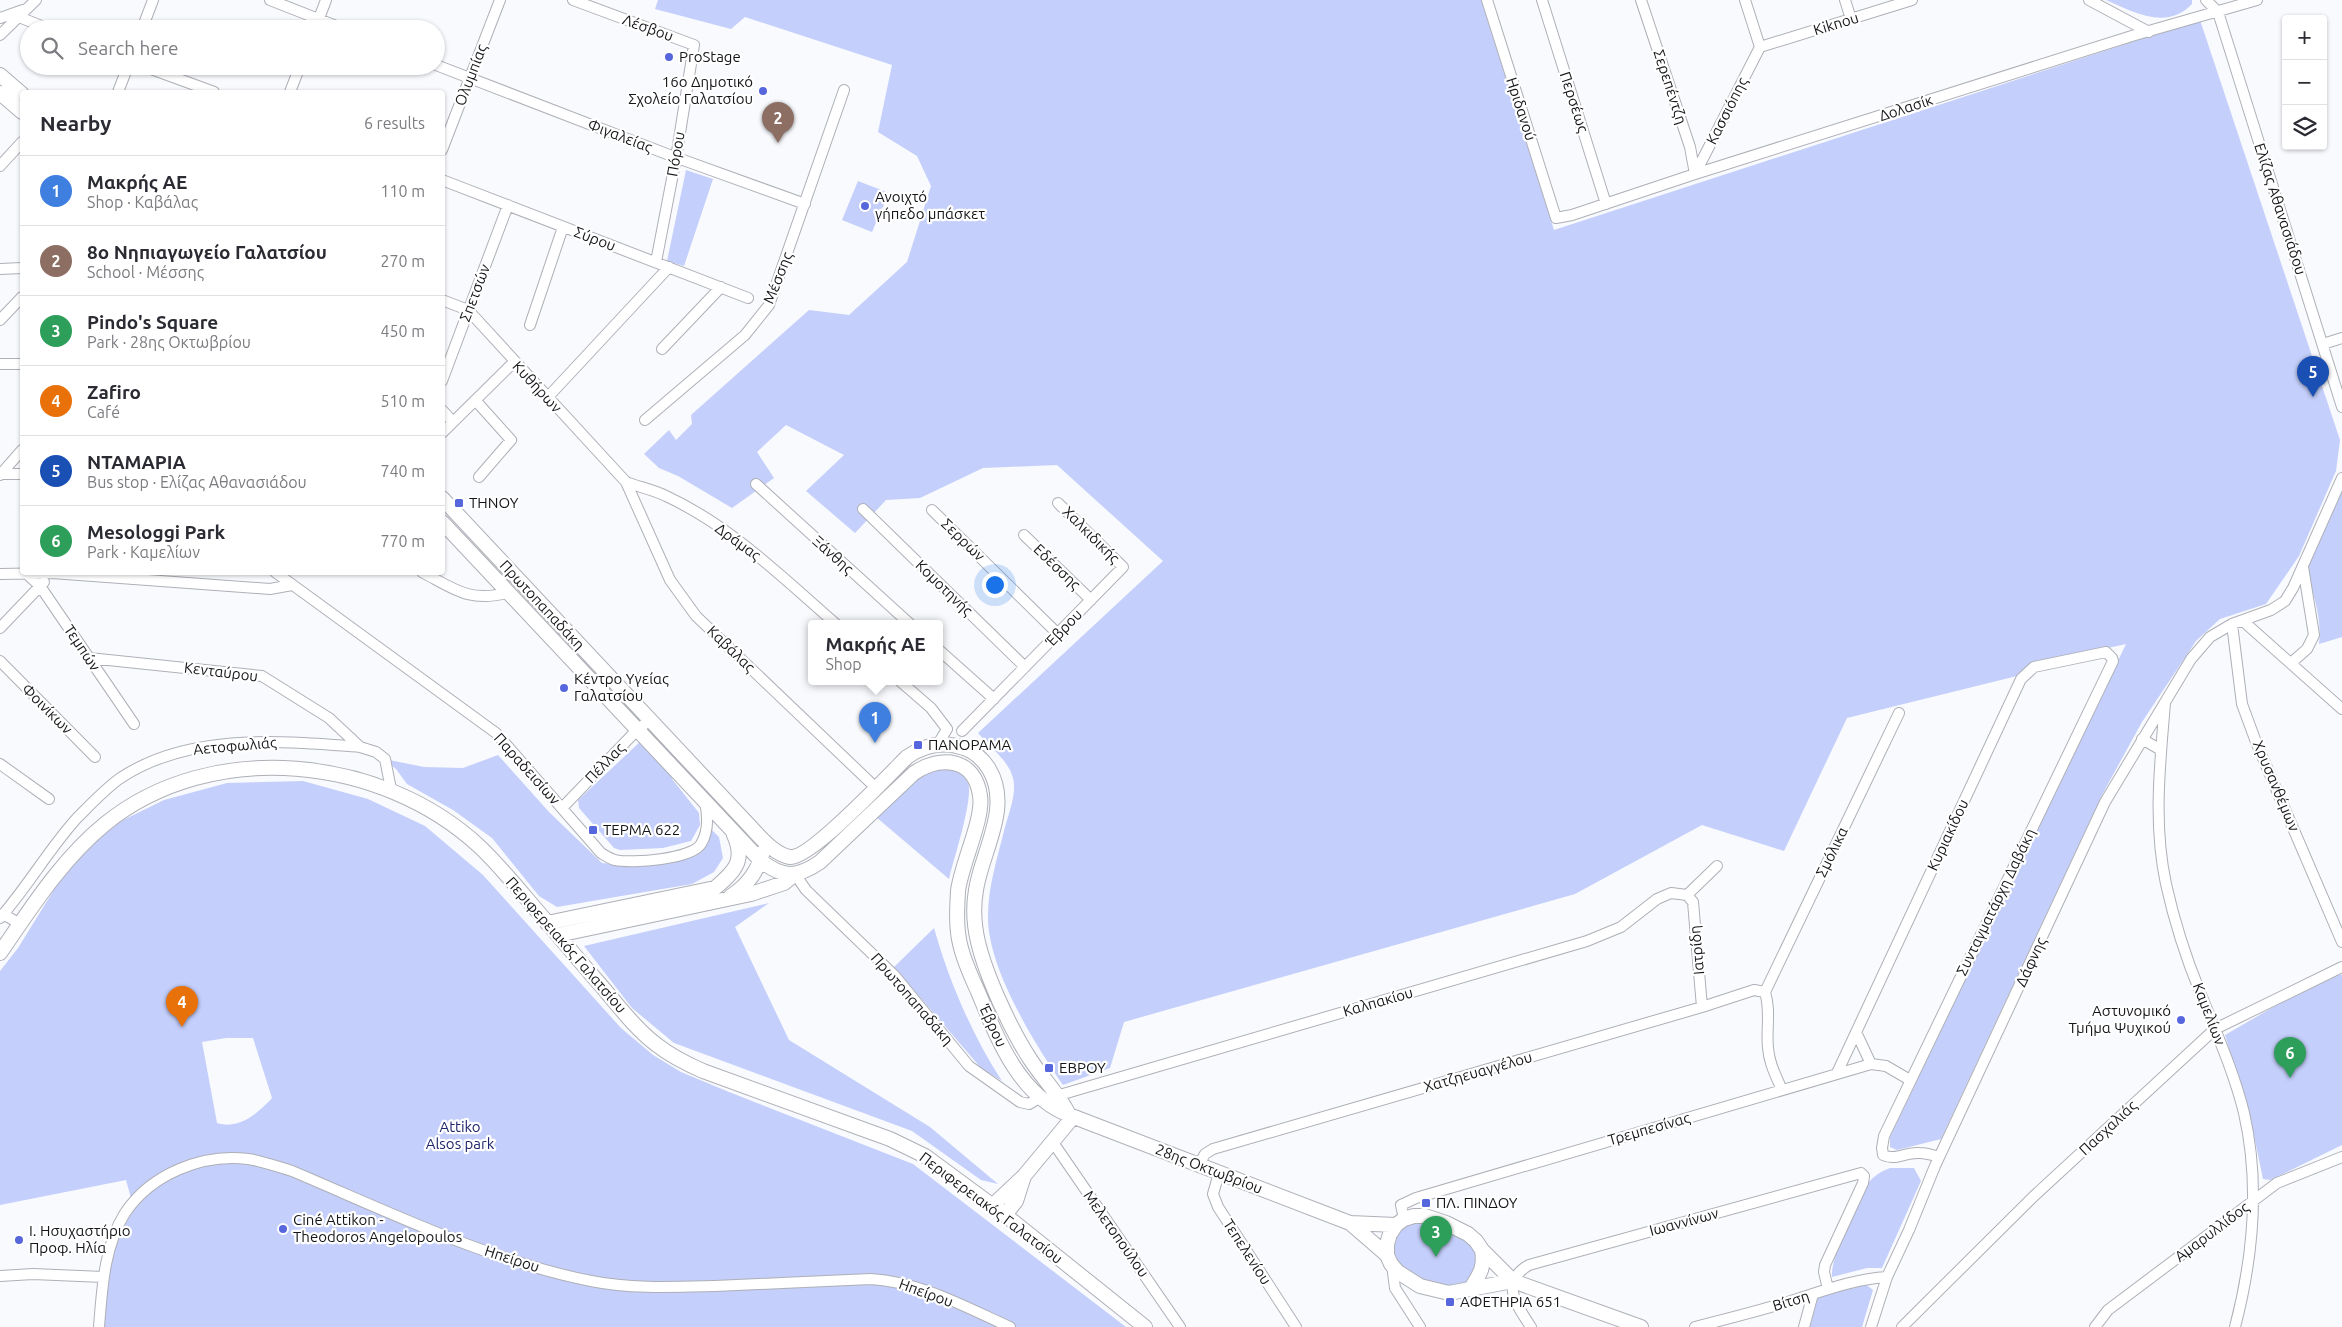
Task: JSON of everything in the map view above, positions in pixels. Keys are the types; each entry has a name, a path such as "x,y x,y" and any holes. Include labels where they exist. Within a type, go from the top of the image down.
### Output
{"main road":[{"path":"0,75 20,92"},
{"path":"0,93 20,110"},
{"name":"Πρωτοπαπαδάκη","path":"445,501 766,842"},
{"name":"Πρωτοπαπαδάκη","path":"445,525 761,861"},
{"name":"Έβρου","path":"766,842 782,855 788,857 802,854 816,845 911,754 928,746 938,744 956,745 976,754 988,767 998,793 994,822 976,888 974,908 977,941 1007,1016 1022,1046 1039,1072 1060,1098 1068,1119"},
{"name":"Έβρου","path":"558,935 725,900 770,889 784,883 795,874 809,870 827,856 914,773 938,762 952,762 970,772 976,782 981,800 959,889 957,924 965,962 998,1040 1018,1071 1040,1098 1068,1119"},
{"name":"Περιφερειακός Γαλατσίου","path":"0,953 65,863 84,842 125,809 158,792 192,779 256,768 329,772 392,789 438,814 463,832 501,869 622,1010 655,1044 679,1060 703,1071 890,1139 925,1156 1005,1215 1145,1327"},
{"path":"547,923 715,888 730,876 738,863 739,846 732,830"},
{"path":"725,900 743,889 761,861 766,842"},
{"path":"761,861 775,870 795,874"},
{"path":"992,1206 1024,1176 1068,1119"},
{"name":"28ης Οκτωβρίου","path":"1068,1119 1219,1173 1350,1223 1400,1222 1414,1216 1425,1216 1446,1223 1468,1234 1513,1281 1641,1327"},
{"path":"1005,1215 1016,1201 1024,1176"},
{"path":"1389,1260 1389,1237 1400,1222"},
{"name":"28ης Οκτωβρίου","path":"1350,1223 1389,1260 1398,1272 1420,1286 1449,1293 1513,1281"},
{"path":"1471,1288 1482,1272 1484,1261 1482,1250"}],"street":[{"path":"145,20 153,0"},
{"path":"270,0 309,20"},
{"path":"318,20 326,0"},
{"name":"Ολυμπίας","path":"445,142 500,0"},
{"name":"Λέσβου","path":"573,0 694,45"},
{"name":"Ηριδανού","path":"1487,0 1556,218"},
{"name":"Περσέως","path":"1542,0 1606,204"},
{"name":"Σερεπέντζη","path":"1641,0 1690,147 1695,174"},
{"path":"1745,0 1760,48"},
{"path":"1845,0 1851,19"},
{"name":"Kiknou","path":"1760,48 1912,0"},
{"path":"2089,0 2149,32"},
{"path":"2206,0 2218,12"},
{"name":"Δολασίκ","path":"1556,218 1572,216 1695,174 2257,0"},
{"path":"0,35 34,2"},
{"path":"0,18 22,10 34,2"},
{"name":"Ελίζας Αθανασιάδου","path":"2218,12 2342,407"},
{"path":"19,16 28,20"},
{"name":"Πόρου","path":"656,262 676,158 694,45"},
{"name":"Κασσιόπης","path":"1695,174 1760,48"},
{"name":"Φιγαλείας","path":"445,68 676,158 805,204"},
{"path":"119,90 125,75"},
{"path":"168,75 209,90"},
{"path":"291,90 297,75"},
{"name":"Μέσσης","path":"645,420 745,335 768,305 844,90"},
{"path":"0,166 20,144"},
{"name":"Σύρου","path":"445,181 748,298"},
{"name":"Σπετσών","path":"445,373 508,205"},
{"path":"530,325 563,227"},
{"path":"548,398 669,267"},
{"path":"0,269 20,268"},
{"path":"662,348 721,287"},
{"path":"0,320 20,299"},
{"name":"Κυθήρων","path":"445,301 468,310 626,482"},
{"path":"2323,344 2342,338"},
{"path":"445,430 514,362"},
{"path":"0,364 20,364"},
{"path":"476,401 511,440 478,477"},
{"path":"445,413 453,422"},
{"path":"0,474 20,452"},
{"path":"0,474 20,474"},
{"path":"2232,624 2271,610 2285,601 2303,567 2342,478"},
{"name":"Δράμας","path":"626,482 666,496 715,524 755,553 831,620"},
{"name":"Καβάλας","path":"626,482 670,580 696,616 875,787"},
{"name":"Ξάνθης","path":"756,484 906,620"},
{"name":"Χαλκιδικής","path":"1058,503 1069,511 1123,567"},
{"name":"Κομοτηνής","path":"863,509 1025,667"},
{"name":"Σερρών","path":"932,510 1058,634"},
{"name":"Εδέσσης","path":"1024,535 1091,600"},
{"name":"Έβρου","path":"971,751 962,732 1123,567"},
{"path":"2291,663 2308,649 2314,635 2303,567"},
{"path":"0,574 20,574"},
{"name":"Τεμπών","path":"29,575 40,586 134,724"},
{"path":"0,628 50,575"},
{"path":"79,575 270,589 292,585"},
{"name":"Παραδεισίων","path":"279,575 496,734 601,854 614,860 629,862 691,853 701,845 707,830 706,802"},
{"path":"428,575 477,598 489,598 508,593"},
{"path":"2243,621 2342,709"},
{"name":"Δάφνης","path":"1871,1327 1887,1277 1939,1157 2105,802 2191,658 2210,637 2232,624"},
{"name":"Χρυσανθέμων","path":"2232,624 2242,704 2256,742 2342,942"},
{"name":"Κυριακίδου","path":"1837,1073 2021,678 2034,667 2106,652"},
{"name":"Συνταγματάρχη Δαβάκη","path":"1939,1157 1918,1152 1894,1158 1883,1155 1884,1136 2113,661 2106,652"},
{"path":"943,654 994,699"},
{"name":"Κενταύρου","path":"89,658 262,676 329,718 360,747"},
{"name":"Φοινίκων","path":"0,661 95,757"},
{"path":"904,685 931,708 947,729 962,732"},
{"name":"Καμελίων","path":"2166,700 2161,750 2158,828 2166,884 2193,973 2216,1029 2244,1114 2251,1155 2254,1200 2246,1274 2235,1327"},
{"name":"Σμόλικα","path":"1765,992 1899,713"},
{"name":"Πέλλας","path":"562,808 637,730 650,720"},
{"path":"938,744 947,729"},
{"path":"2142,739 2161,750"},
{"name":"Αετοφωλιάς","path":"2,916 49,851 95,801 119,779 157,759 187,750 246,743 360,747 376,752 386,759 392,789"},
{"path":"0,764 49,799"},
{"path":"1687,895 1717,866"},
{"name":"Πρωτοπαπαδάκη","path":"795,874 806,890 894,974 969,1066 1020,1102 1029,1104 1040,1098"},
{"name":"Καλπακίου","path":"1060,1098 1063,1094 1587,941 1621,927 1657,899 1671,893 1687,895"},
{"name":"Ιατρίδη","path":"1687,895 1693,902 1702,1007"},
{"path":"2,916 20,924"},
{"name":"Πασχαλιάς","path":"1902,1327 2034,1196 2216,1029 2342,967"},
{"name":"Χατζηευαγγέλου","path":"1198,1166 1205,1154 1213,1148 1702,1007 1754,990 1765,992"},
{"path":"1765,992 1769,1003 1768,1048 1771,1063 1782,1090"},
{"path":"1856,1032 1871,1064 1886,1066 1910,1080"},
{"name":"Τρεμπεσίνας","path":"1400,1222 1401,1205 1416,1198 1871,1064"},
{"name":"Μελετοπούλου","path":"1052,1141 1180,1327"},
{"name":"Αμαρυλλίδος","path":"2095,1327 2108,1310 2277,1183 2342,1157"},
{"name":"Ηπείρου","path":"99,1327 103,1277 112,1242 125,1214 153,1185 166,1176 198,1162 248,1159 292,1171 489,1253 540,1269 591,1281 636,1285 692,1286 871,1279 892,1281 920,1288 1010,1327"},
{"name":"Τεπελενίου","path":"1219,1173 1212,1194 1218,1207 1296,1327"},
{"name":"Ιωαννίνων","path":"1513,1281 1521,1270 1529,1265 1861,1173 1864,1176 1863,1183 1825,1265 1824,1272 1828,1289"},
{"path":"1389,1260 1395,1288 1420,1327"},
{"path":"0,1276 32,1274 103,1277"},
{"name":"Βίτση","path":"1694,1327 1866,1279 1887,1277"},
{"path":"1513,1281 1515,1303 1531,1327"},
{"path":"1804,1327 1813,1294"}],"green space":[{"path":"658,0 1481,0 1554,230 2200,20 2340,440 2336,471 2299,556 2266,604 2220,619 2196,641 2142,722 2103,793 1941,1139 1897,1150 1890,1147 1890,1137 2126,644 2031,665 2017,676 1847,718 1784,851 1702,825 1575,894 1124,1022 1110,1068 1063,1085 1026,1027 1014,1004 995,958 990,936 988,905 1012,802 1014,784 1011,772 1007,766 978,733 1163,561 1057,465 983,468 920,498 886,500 855,533 806,491 844,455 786,425 757,452 774,478 732,508 678,476 659,468 644,454 669,430 676,440 692,424 691,415 809,310 849,315 907,262 931,186 917,156 878,132 892,65 745,17 731,29 655,9"},
{"path":"2106,0 2192,0 2192,4 2182,12 2161,18 2139,14"},
{"path":"686,170 713,179 684,266 667,261"},
{"name":"Ανοιχτό γήπεδο μπάσκετ","path":"858,181 889,193 872,232 842,220"},
{"path":"2342,491 2342,637 2319,644 2318,616 2306,571"},
{"path":"642,740 670,770 672,779 699,813 700,825 691,841 663,848 620,850 614,848 579,808 578,800"},
{"path":"498,755 549,812 602,863 656,864 684,859 695,854 703,847 712,830 719,837 723,858 714,872 692,884 557,907 539,896 492,838 453,810 407,784 396,769 384,759 424,767 463,768"},
{"path":"942,768 963,776 968,783 969,791 966,815 949,879 876,817 917,777"},
{"name":"Attiko Alsos park","path":"303,781 368,799 425,826 483,875 621,1028 653,1055 681,1072 913,1164 1126,1327 102,1327 107,1278 116,1241 134,1209 126,1180 0,1205 0,971 18,948 60,880 109,827 164,800 227,783","holes":["226,1038 253,1038 272,1098 247,1119 233,1124 217,1123 202,1042"]},
{"path":"769,903 735,927 789,1040 930,1127 998,1184 981,1180 912,1131 674,1043 632,1008 584,946"},
{"path":"934,928 962,1007 1002,1081 981,1068 894,967"},
{"path":"2342,975 2342,1145 2271,1180 2263,1179 2251,1121 2225,1035 2282,1002"},
{"path":"1890,1168 1914,1168 1921,1181 1882,1268 1867,1268 1832,1277 1832,1269 1839,1244 1861,1193 1874,1177"},
{"path":"1425,1221 1463,1236 1473,1247 1477,1263 1472,1277 1466,1283 1449,1287 1430,1284 1404,1270 1396,1261 1393,1243 1397,1232 1406,1223"},
{"path":"1864,1283 1873,1290 1862,1327 1810,1327 1818,1297"}],"place":[{"name":"ProStage","path":"669,57"},
{"name":"16ο Δημοτικό Σχολείο Γαλατσίου","path":"763,91"},
{"name":"8ο Νηπιαγωγείο Γαλατσίου","path":"778,143"},
{"name":"Ανοιχτό γήπεδο μπάσκετ","path":"865,206"},
{"name":"ΝΤΑΜΑΡΙΑ","path":"2313,397"},
{"name":"ΤΗΝΟΥ","path":"459,503"},
{"name":"Κέντρο Υγείας Γαλατσίου","path":"564,688"},
{"name":"Μακρής ΑΕ","path":"875,743"},
{"name":"ΠΑΝΟΡΑΜΑ","path":"918,745"},
{"name":"ΤΕΡΜΑ 622","path":"593,830"},
{"name":"Αστυνομικό Τμήμα Ψυχικού","path":"2181,1020"},
{"name":"Zafiro","path":"182,1027"},
{"name":"ΕΒΡΟΥ","path":"1049,1068"},
{"name":"Mesologgi Park","path":"2290,1078"},
{"name":"ΠΛ. ΠΙΝΔΟΥ","path":"1426,1203"},
{"name":"Ciné Attikon - Theodoros Angelopoulos","path":"283,1229"},
{"name":"Ι. Ησυχαστήριο Προφ. Ηλία","path":"19,1240"},
{"name":"Pindo's Square","path":"1436,1257"},
{"name":"ΑΦΕΤΗΡΙΑ 651","path":"1450,1302"}]}
